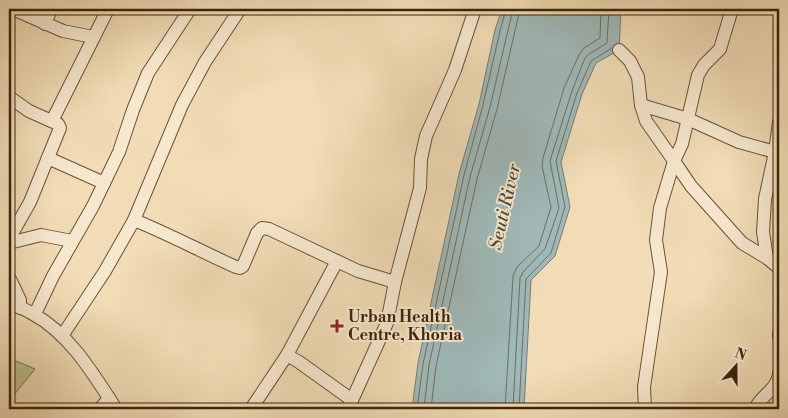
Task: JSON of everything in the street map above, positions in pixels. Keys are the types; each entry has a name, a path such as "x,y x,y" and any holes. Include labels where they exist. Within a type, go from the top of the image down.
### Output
{"street":[{"path":"13,9 72,34 93,37"},
{"path":"45,24 51,9"},
{"path":"52,121 108,9"},
{"path":"34,314 72,241 93,206 119,152 148,73 190,9"},
{"path":"62,336 105,271 134,220 182,105 205,62 240,9"},
{"path":"287,355 299,362 350,405 387,323 395,282 420,188 421,159 426,136 455,70 474,9"},
{"path":"645,409 644,387 661,272 656,240 659,216 674,161 682,144 698,75 704,65 720,49 732,9"},
{"path":"619,50 630,61 638,77 641,105 646,120 691,186 742,243 767,258 779,268"},
{"path":"9,97 29,111 58,124 60,131 30,202 9,239"},
{"path":"641,105 688,118 739,142 777,153"},
{"path":"767,258 763,232 765,199 777,153 776,138 779,122"},
{"path":"48,158 104,183"},
{"path":"134,220 240,268 243,266 257,233 262,228 269,228 358,271 395,282"},
{"path":"9,243 41,236 72,241"},
{"path":"251,409 287,355 336,261"},
{"path":"9,277 20,300 15,305 34,314 62,336 112,404 100,409"},
{"path":"755,409 758,401 778,382 779,374"}],"green space":[{"path":"9,358 35,369 9,401"}],"water":[{"name":"Seuti River","path":"502,9 621,9 619,50 596,63 582,94 561,162 570,207 555,256 531,280 524,409 412,409 418,363 459,174 479,104 495,30"}],"place":[{"name":"Urban Health Centre, Khoria","path":"337,326"}]}
